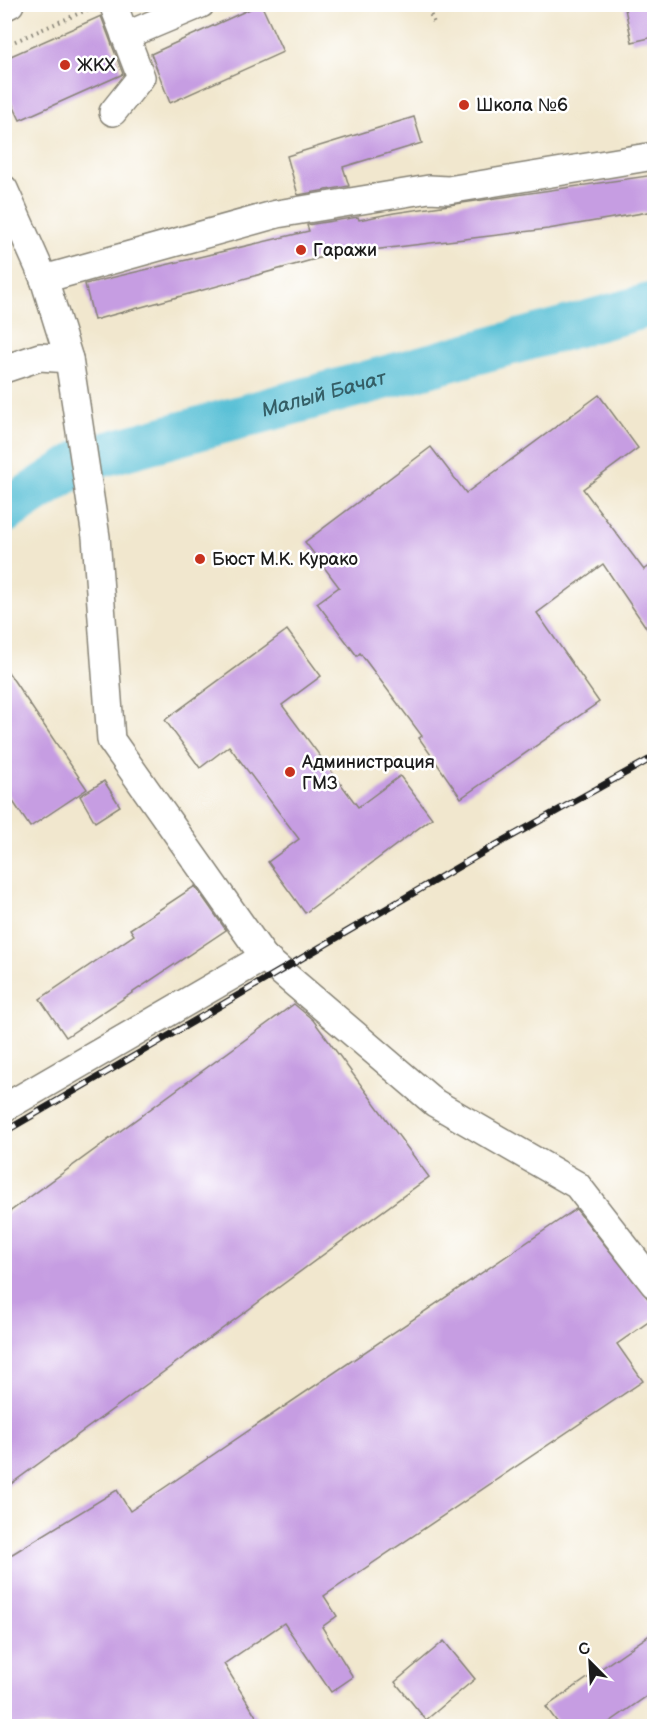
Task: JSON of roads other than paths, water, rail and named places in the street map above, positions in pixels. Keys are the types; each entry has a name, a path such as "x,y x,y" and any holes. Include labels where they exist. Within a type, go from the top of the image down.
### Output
{"street":[{"path":"4,7 10,4"},
{"path":"113,4 141,77 113,112"},
{"path":"125,36 201,4"},
{"path":"44,279 277,214 429,189 448,190 654,156"},
{"path":"4,189 44,279 69,359 96,537 111,740 264,957 435,1102 577,1185 654,1284"},
{"path":"4,369 40,357 69,359"},
{"path":"4,1108 264,957"}],"waterway":[{"name":"Малый Бачат","path":"4,512 84,460 654,304"}],"railway":[{"path":"4,1132 487,850 654,757"}],"place":[{"name":"ЖКХ","path":"65,65"},
{"name":"Школа №6","path":"464,105"},
{"name":"Гаражи","path":"301,250"},
{"name":"Бюст М.К. Курако","path":"200,559"},
{"name":"Администрация ГМЗ","path":"290,772"}]}
